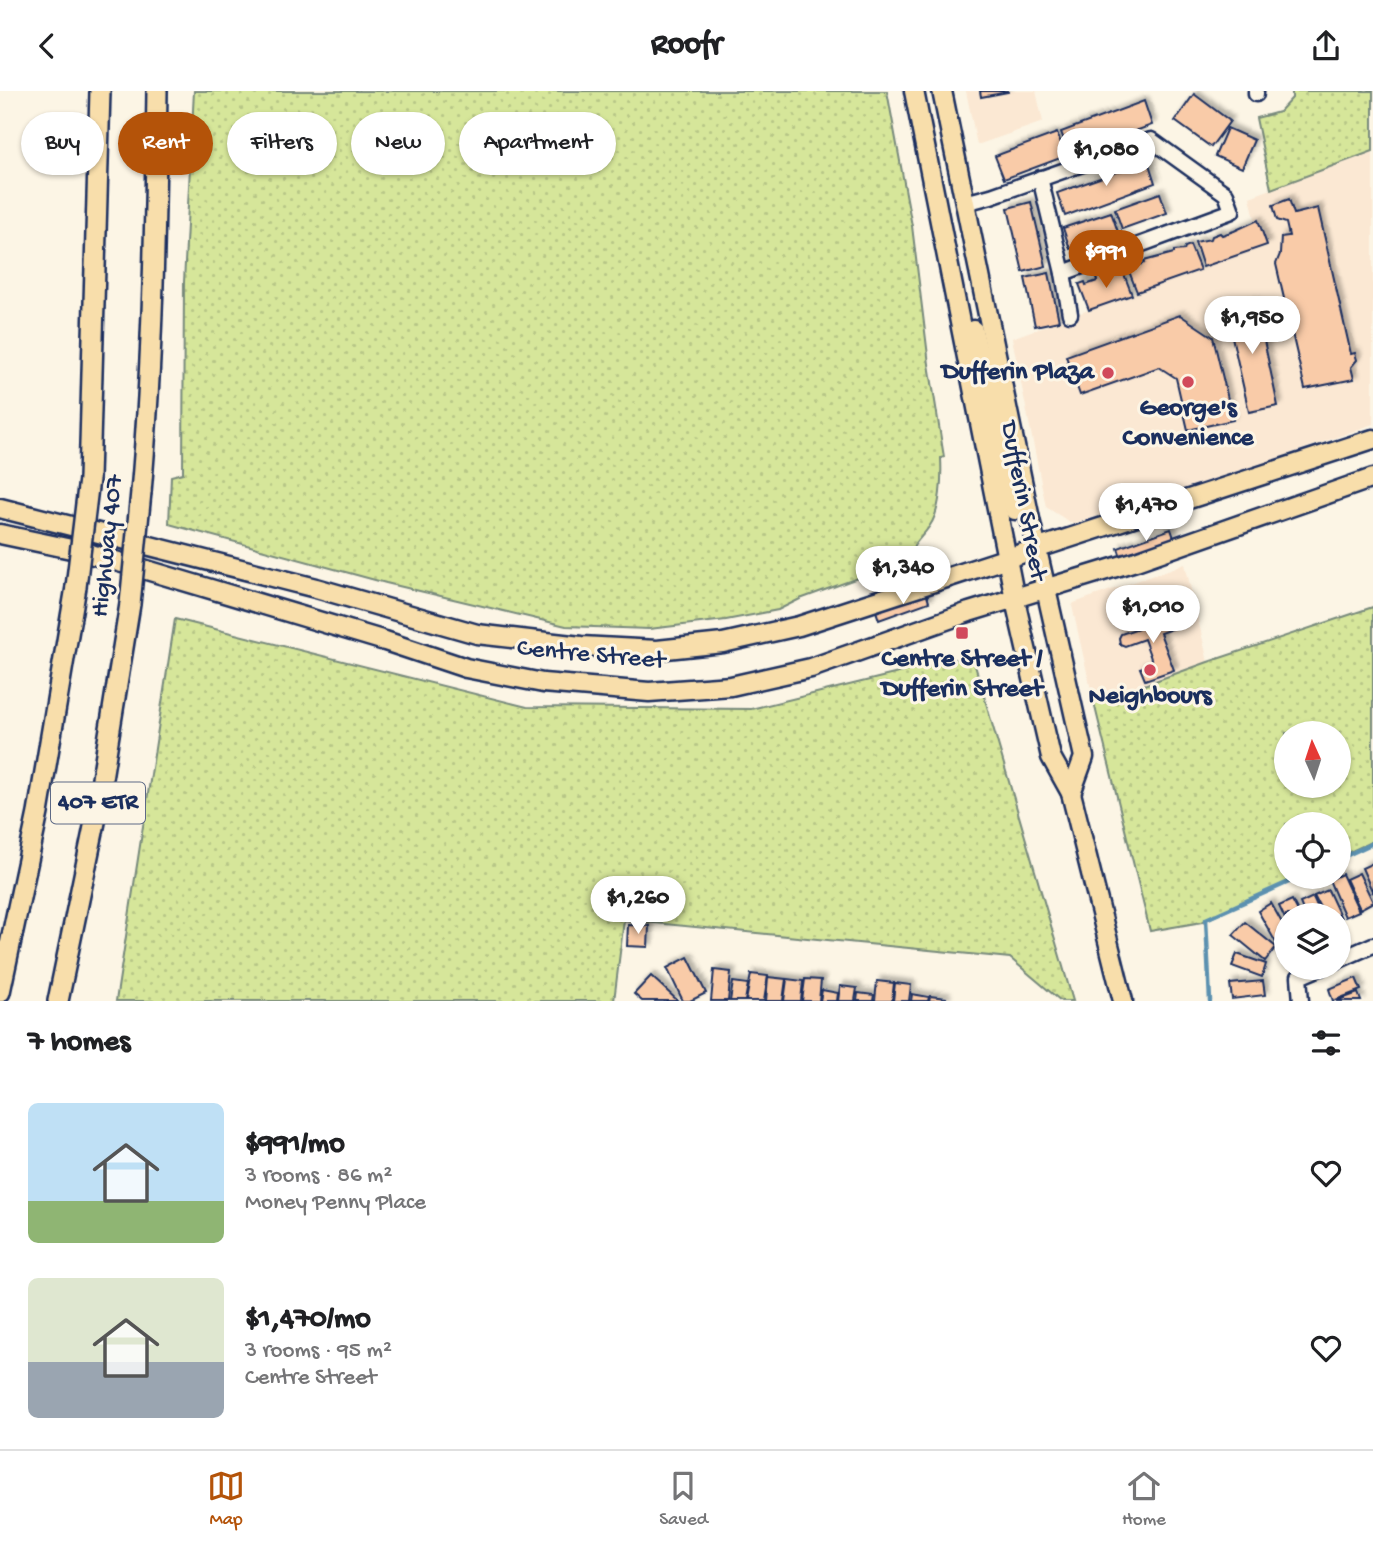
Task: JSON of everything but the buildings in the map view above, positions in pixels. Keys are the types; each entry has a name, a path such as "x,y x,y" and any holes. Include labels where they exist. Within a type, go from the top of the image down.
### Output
{"highway":[{"name":"Highway 407","path":"0,992 38,813 76,587 89,479 100,91"},
{"name":"Highway 407","path":"58,1001 95,822 130,604 148,424 156,208 157,91"}],"main road":[{"name":"Dufferin Street","path":"914,91 1015,597 1051,757 1071,793 1124,1001"},
{"name":"Dufferin Street","path":"942,91 1032,550 1040,568 1084,757 1071,793"},
{"path":"942,231 966,301 1017,516 1032,550"},
{"name":"Centre Street","path":"0,508 316,588 477,634 581,646 657,650 723,643 799,626 1373,439"},
{"name":"Centre Street","path":"0,534 76,550 140,568 466,668 543,683 649,692 731,685 811,667 1015,597 1136,561 1373,478"},
{"path":"1040,568 1052,575 1086,576"}],"street":[{"path":"965,203 1151,139 1226,194 1232,211 1063,273"},
{"path":"1040,179 1070,314"},
{"path":"1351,955 1373,945"},
{"path":"1299,980 1301,1001"}],"shaded area":[{"path":"966,91 1036,91 1043,122 977,145"},
{"path":"1373,151 1373,424 1249,469 1073,524 1046,507 1012,338 1261,244 1250,197"},
{"path":"1185,564 1208,662 1094,703 1072,606 1074,603"}],"green space":[{"path":"194,91 887,91 912,226 944,457 941,458 941,484 933,520 915,545 910,559 800,599 778,610 726,620 649,629 566,626 386,583 169,524 171,476 183,473 184,282 190,175 213,175 213,112 193,112"},
{"path":"1292,91 1373,91 1373,151 1271,189 1256,118 1279,112 1292,98"},
{"path":"1373,607 1373,841 1351,851 1351,812 1274,812 1274,888 1202,922 1150,931 1094,703"},
{"path":"175,619 527,707 751,709 972,655 1073,1001 1061,1001 1010,958 624,920 614,1001 116,1001"}],"waterway":[{"path":"1351,853 1373,843"},
{"path":"1210,1001 1206,919 1274,889"}],"place":[{"name":"Dufferin Plaza","path":"1108,373"},
{"name":"George's Convenience","path":"1188,382"},
{"name":"Centre Street / Dufferin Street","path":"962,633"},
{"name":"Neighbours","path":"1150,670"}]}
